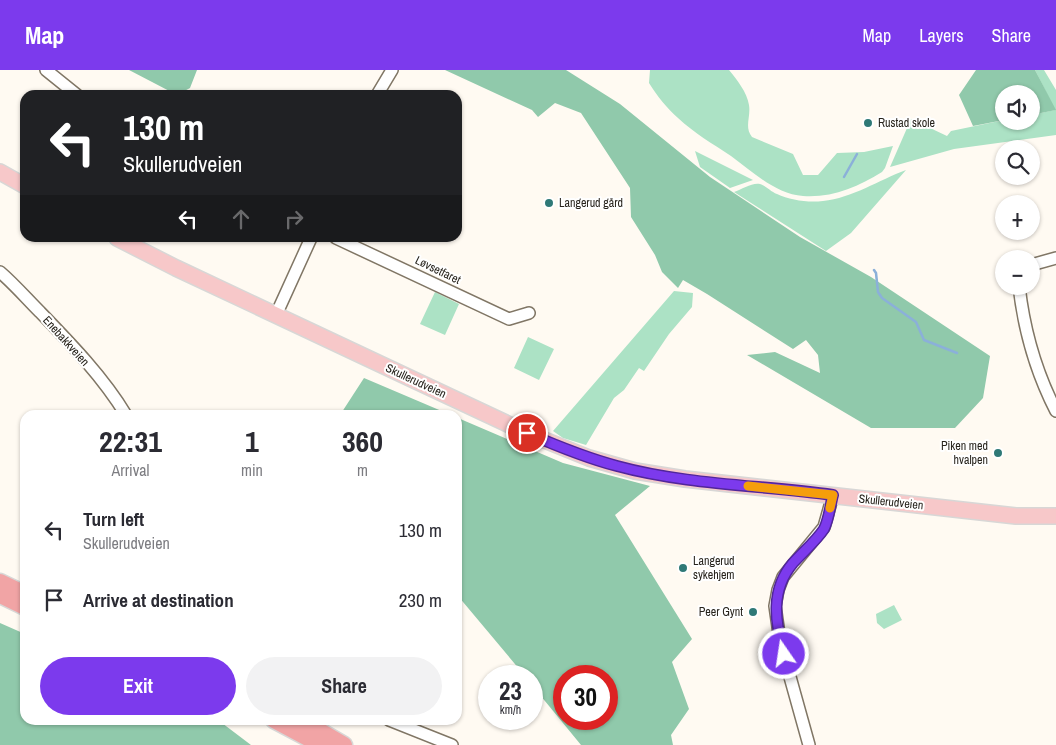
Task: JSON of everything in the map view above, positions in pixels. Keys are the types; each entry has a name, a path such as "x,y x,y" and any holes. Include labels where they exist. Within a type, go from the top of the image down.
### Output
{"highway":[{"path":"0,582 20,592"},
{"path":"0,595 20,605"},
{"path":"284,725 322,745"},
{"path":"310,725 342,744"}],"main road":[{"path":"0,172 20,183"},
{"name":"Skullerudveien","path":"125,242 176,268 527,433 589,458 667,476 1016,516 1056,516"}],"street":[{"path":"46,70 71,90"},
{"path":"380,90 392,70"},
{"path":"276,314 309,242"},
{"name":"Løvsetfaret","path":"345,242 509,319 528,313"},
{"path":"1040,263 1056,259"},
{"name":"Enebakkveien","path":"0,272 63,335 107,388 122,410"},
{"path":"1020,295 1036,365 1056,411"},
{"path":"809,745 780,641 775,606 783,577 824,528 833,495"},
{"path":"402,725 452,745"}],"green space":[{"path":"129,70 197,70 190,88 186,90 167,90"},
{"path":"445,70 566,70 620,104 710,177 800,237 871,277 990,356 983,398 955,428 871,428 747,355 775,352 820,373 818,355 806,340 793,349 683,280 678,288 662,272 655,255 631,217 630,188 581,113 555,103 538,117 532,110"},
{"path":"650,70 729,70 741,86 748,100 748,129 752,137 793,154 803,175 818,175 837,153 864,152 893,146 885,168 882,172 864,182 834,193 803,196 783,191 764,181 678,118 662,102 649,83"},
{"path":"976,70 1035,70 1056,110 1040,113 1040,85 995,85 995,122 973,126 959,95"},
{"path":"1035,70 1044,70 1056,90 1056,135 1020,140 995,140 995,143 954,149 890,167 911,119 947,136 951,131 995,122 995,130 1040,130 1040,113 1055,110"},
{"path":"695,151 753,180 730,188 700,167"},
{"path":"906,170 851,233 826,251 734,192 757,184 788,198 817,202 855,193"},
{"path":"674,291 693,293 692,307 669,334 644,371 639,368 624,390 614,398 586,445 563,438 553,431"},
{"path":"435,292 459,304 445,335 420,324"},
{"path":"528,337 554,349 539,380 514,368"},
{"path":"364,378 439,410 343,410"},
{"path":"462,420 563,463 650,486 615,515 692,639 672,662 689,709 671,735 673,745 581,745 569,730 618,730 618,665 553,665 553,711 543,699 543,665 516,665 462,601"},
{"path":"894,605 902,620 884,629 877,623 876,614"},
{"path":"0,623 20,632 20,725 225,725 251,745 0,745"}],"waterway":[{"path":"844,177 857,154"},
{"path":"874,270 878,292 882,298 916,322 924,340 957,353"}],"slow traffic":[{"path":"748,486 833,495 830,508"}],"place":[{"name":"Rustad skole","path":"868,123"},
{"name":"Langerud gård","path":"549,203"},
{"name":"Piken med hvalpen","path":"998,453"},
{"name":"Langerud sykehjem","path":"683,568"},
{"name":"Peer Gynt","path":"753,612"}],"route":[{"path":"527,433 589,458 649,474 703,482 833,495 824,528 783,577 778,590 775,606 776,623 784,654"}]}
